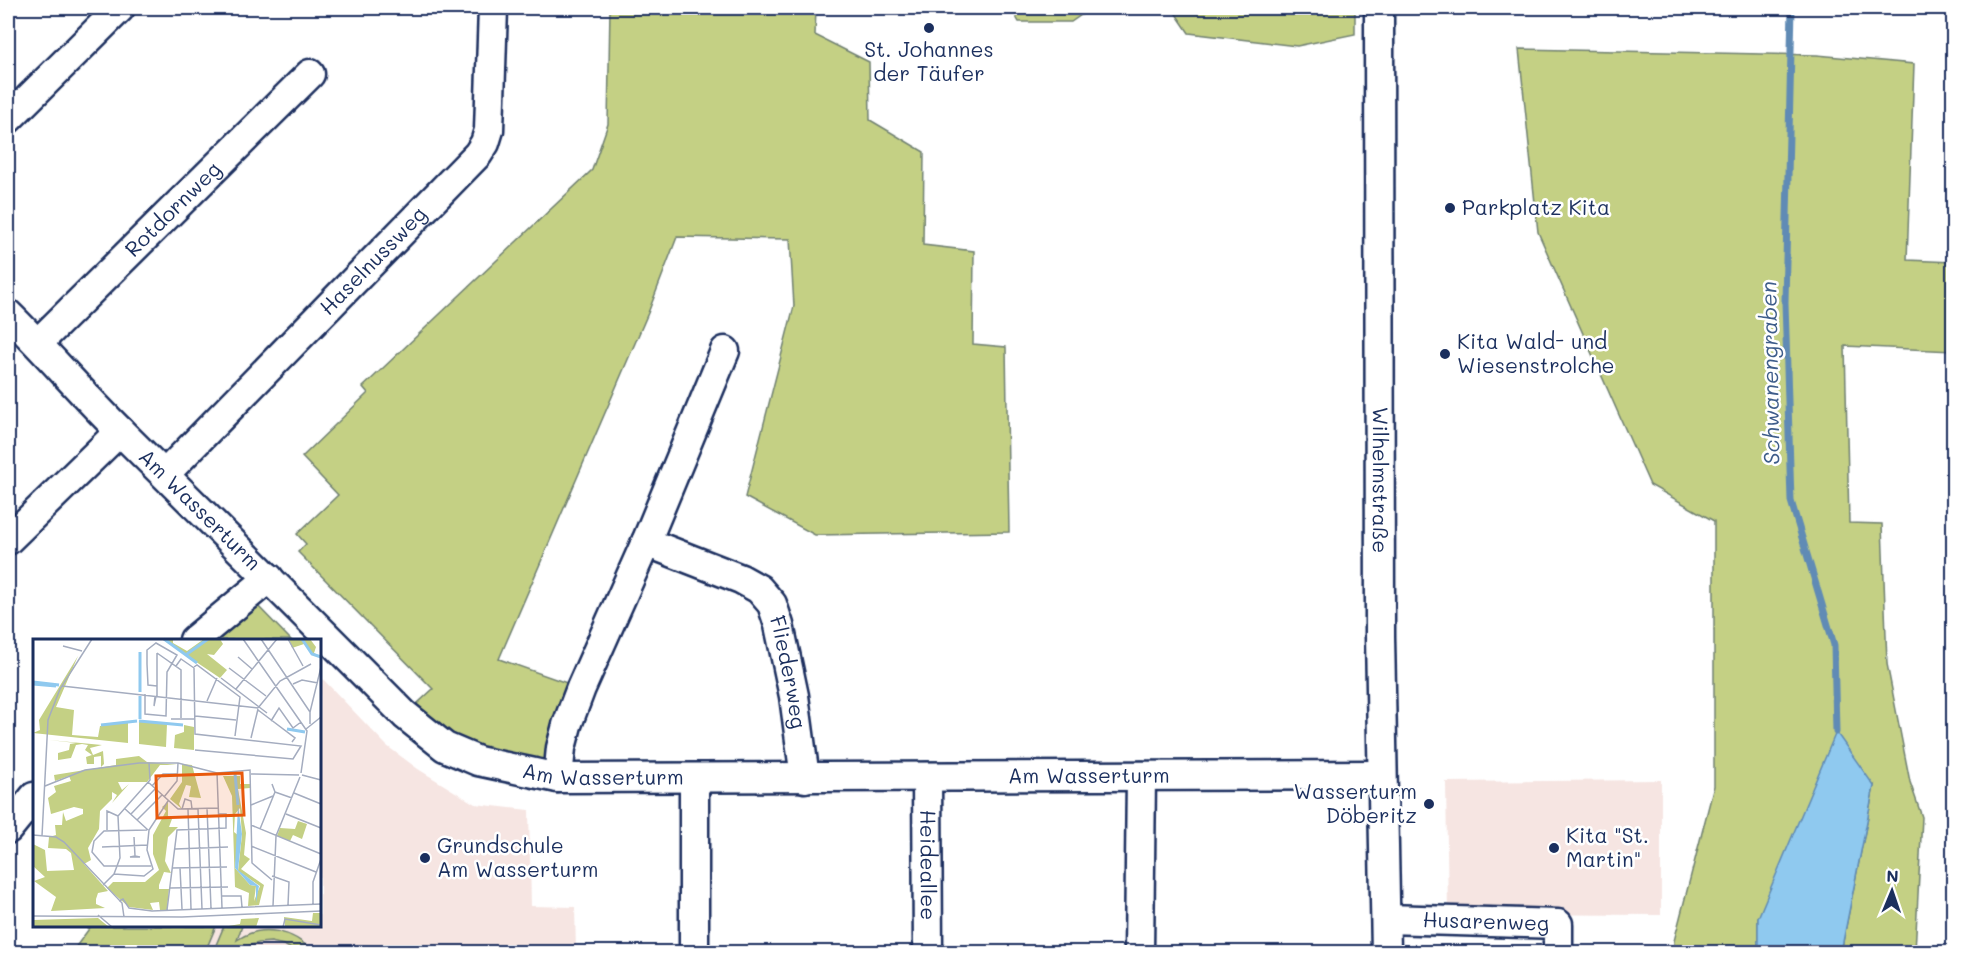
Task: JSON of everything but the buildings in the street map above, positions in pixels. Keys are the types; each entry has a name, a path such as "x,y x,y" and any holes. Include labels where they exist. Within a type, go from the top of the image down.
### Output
{"street":[{"path":"8,119 120,8"},
{"name":"Haselnussweg","path":"165,474 478,154 489,130 494,8"},
{"name":"Wilhelmstraße","path":"1379,8 1380,566 1386,952"},
{"name":"Rotdornweg","path":"38,343 310,74"},
{"name":"Am Wasserturm","path":"8,314 120,431 405,715 445,747 478,761 558,778 1382,775"},
{"path":"558,778 561,748 570,715 646,542 725,351"},
{"path":"8,540 120,431"},
{"name":"Fliederweg","path":"646,542 741,579 759,589 772,604 779,625 794,696 805,778"},
{"path":"195,639 269,578"},
{"path":"1139,952 1141,776"},
{"name":"Heideallee","path":"927,777 928,952"},
{"path":"694,778 694,952"},
{"path":"8,830 33,798"},
{"name":"Husarenweg","path":"1386,919 1558,924 1558,952"}],"shaded area":[{"name":"Grundschule Am Wasserturm","path":"321,677 387,746 418,769 475,804 529,810 531,906 575,907 576,952 205,952 216,927 321,927"},
{"name":"Kita \"St. Martin\"","path":"1661,780 1661,915 1448,914 1446,782"}],"green space":[{"path":"610,8 816,8 815,35 869,62 870,120 924,152 923,245 974,251 973,344 1006,347 1009,532 815,535 745,497 794,306 790,239 677,237 648,313 499,659 581,688 558,778 478,761 405,715 433,689 298,552 306,544 297,534 338,495 302,457 368,393 363,387 592,170 608,124"},
{"path":"1011,8 1091,8 1071,22 1019,22"},
{"path":"1172,8 1355,8 1355,34 1297,46 1189,33"},
{"path":"1519,49 1817,55 1914,64 1907,260 1953,262 1953,351 1845,346 1849,523 1882,524 1887,664 1910,782 1922,817 1915,952 1841,952 1874,786 1758,918 1758,952 1674,952 1674,941 1714,786 1714,521 1650,485 1538,232"},
{"path":"257,605 290,639 207,639"},
{"path":"90,927 216,927 205,952 72,952"},
{"path":"224,927 242,927 237,940 257,932 277,931 296,938 313,952 297,952 284,945 271,942 247,946 237,952 213,952"}],"water":[{"path":"1836,732 1874,786 1841,952 1758,952 1758,918"}],"waterway":[{"name":"Schwanengraben","path":"1792,8 1785,302 1791,501 1834,645 1836,732"}],"place":[{"name":"St. Johannes der Täufer","path":"929,28"},
{"name":"Parkplatz Kita","path":"1450,208"},
{"name":"Kita Wald- und Wiesenstrolche","path":"1445,354"},
{"name":"Wasserturm Döberitz","path":"1429,804"},
{"name":"Kita \"St. Martin\"","path":"1554,848"},
{"name":"Grundschule Am Wasserturm","path":"425,858"}]}
